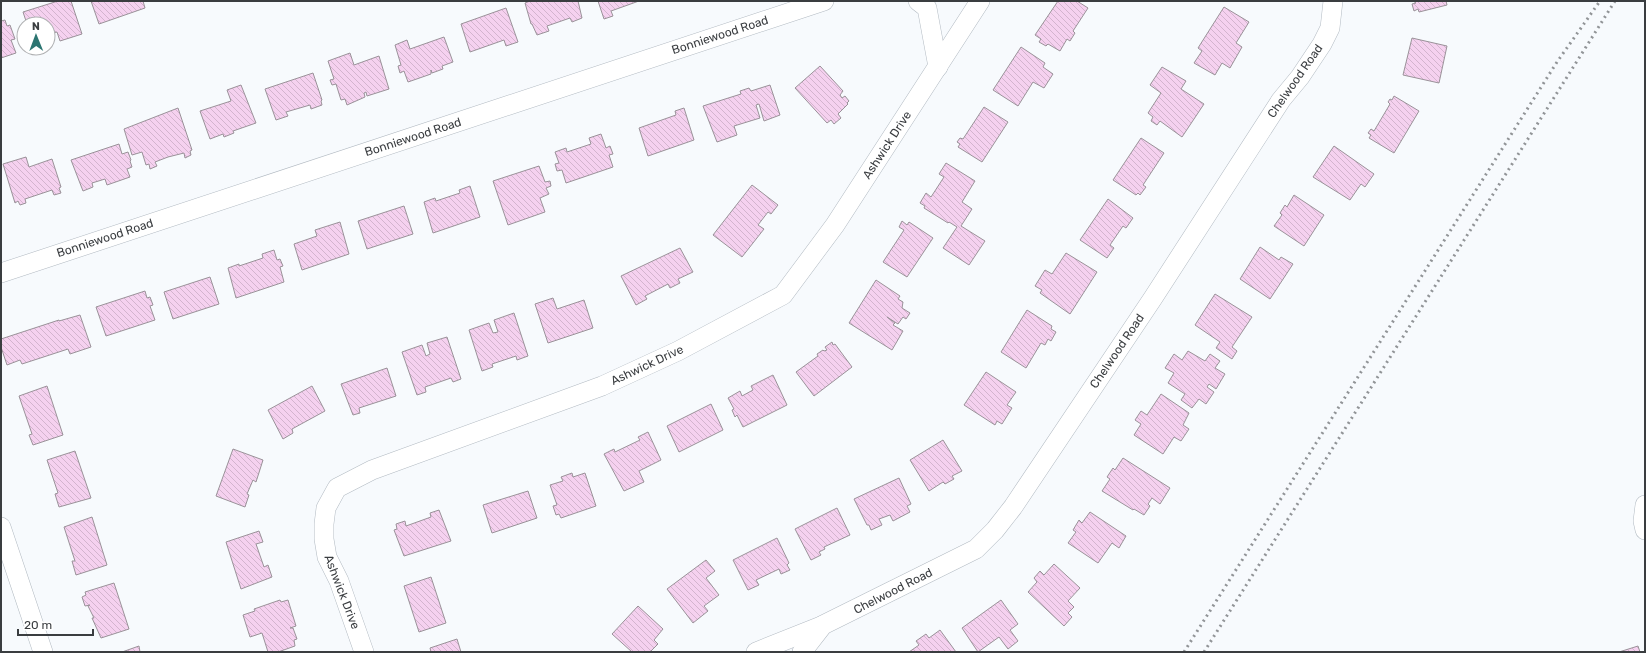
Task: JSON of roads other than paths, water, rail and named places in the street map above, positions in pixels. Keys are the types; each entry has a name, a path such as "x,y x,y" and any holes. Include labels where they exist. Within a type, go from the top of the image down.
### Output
{"street":[{"name":"Bonniewood Road","path":"1,273 824,1"},
{"path":"918,1 927,8 938,66"},
{"name":"Ashwick Drive","path":"364,652 340,581 327,557 324,539 326,508 337,488 372,470 602,386 678,351 783,294 835,225 980,1"},
{"name":"Chelwood Road","path":"756,652 822,625 976,548 1014,507 1153,298 1281,100 1300,77 1322,44 1330,28 1333,1"},
{"path":"1645,506 1643,521 1645,530"},
{"path":"1,526 43,652"},
{"name":"Chelwood Road","path":"802,652 822,625"}],"railway":[{"path":"1184,652 1557,62 1600,1"},
{"path":"1204,652 1615,1"}]}
